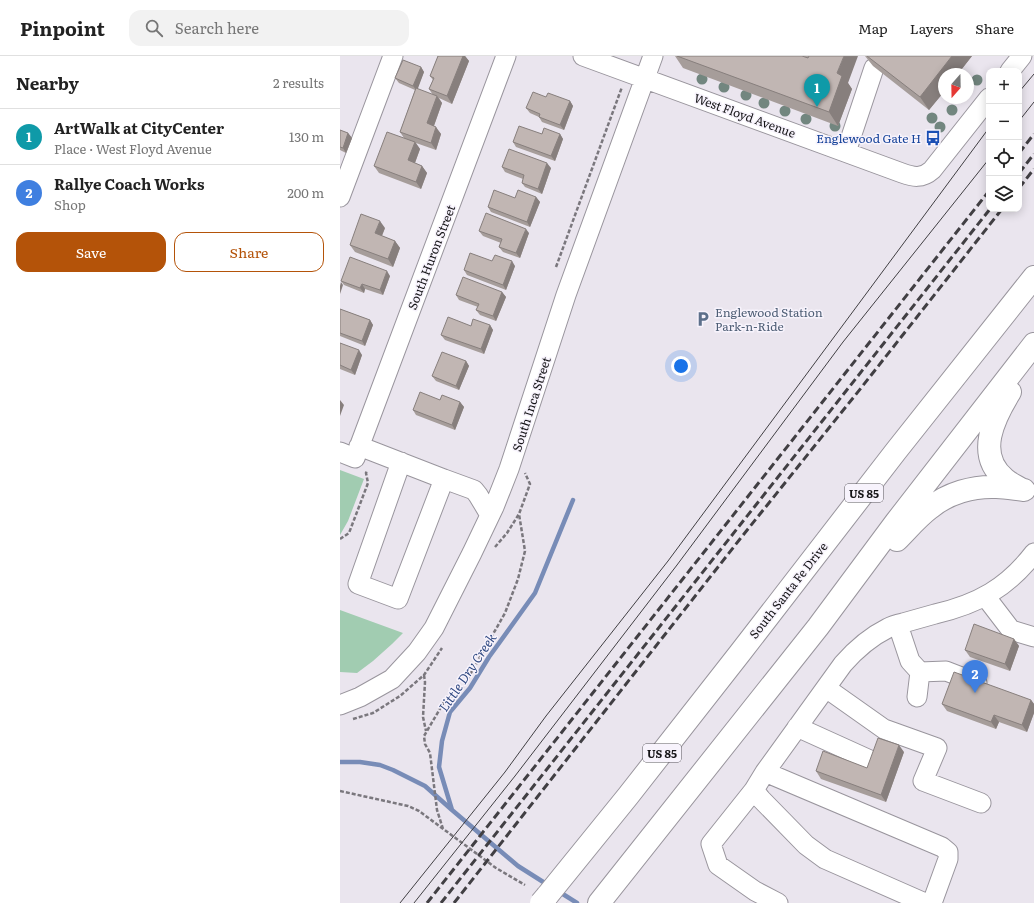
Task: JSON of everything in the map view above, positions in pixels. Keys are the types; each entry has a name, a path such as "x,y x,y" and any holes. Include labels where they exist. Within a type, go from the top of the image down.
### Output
{"highway":[{"name":"South Santa Fe Drive","path":"541,903 637,784 896,451 1034,277"},
{"path":"603,900 818,627 896,522 1034,344"},
{"path":"1029,492 1005,479 998,472 992,463 989,453 989,441 992,429 1004,401 1034,353"},
{"path":"818,627 866,571 930,507 955,493 980,487 996,487 1029,492"}],"street":[{"path":"340,197 393,56"},
{"name":"South Huron Street","path":"351,452 506,56"},
{"name":"West Floyd Avenue","path":"583,56 910,176 919,177 926,175 932,170 986,102"},
{"name":"South Inca Street","path":"340,705 360,697 392,679 418,652 434,628 472,553 490,515 520,440 566,295 653,56"},
{"path":"1012,68 1022,56"},
{"path":"846,152 874,68"},
{"path":"351,452 401,462 474,490 490,515"},
{"path":"401,462 358,584 398,599 444,479"},
{"path":"474,490 504,481"},
{"path":"778,903 755,891 718,865 711,844 754,790 797,727 843,664 857,648 871,637 890,627 948,611 991,594 1022,568 1034,553"},
{"path":"985,596 1011,630 1034,637"},
{"path":"898,624 910,661 920,672 917,697"},
{"path":"920,672 946,671 990,687"},
{"path":"826,688 884,729 936,748 922,781 981,803"},
{"path":"797,727 872,761"},
{"path":"765,772 942,847 948,852 948,859 932,903"},
{"path":"754,790 761,800 806,845 825,859 925,903"}],"path":[{"path":"556,267 619,93"},
{"path":"340,539 349,533 368,483 366,473"},
{"path":"443,829 434,795 430,753 425,744 424,736 444,702 458,693 463,687 505,613 518,579 525,551 519,514"},
{"path":"424,675 423,717 426,731"},
{"path":"340,790 408,806 419,811 496,868 525,885"}],"green space":[{"path":"340,470 364,479 348,521 340,535"},
{"path":"340,610 403,633 373,661 357,673 340,672"}],"building":[{"path":"438,56 463,56 447,96 429,89 434,78 430,76"},
{"path":"677,56 802,56 808,58 809,56 844,56 837,73 842,76 829,112"},
{"path":"867,56 952,56 943,68 938,68 938,74 920,97"},
{"path":"403,60 421,67 413,86 395,78"},
{"path":"416,88 437,96 427,123 436,127 431,143 400,132"},
{"path":"533,92 546,97 548,93 570,101 560,125 539,117 540,114 526,108"},
{"path":"519,126 542,134 544,128 560,134 551,156 513,142"},
{"path":"340,130 348,133 343,148 340,147"},
{"path":"387,132 415,142 408,160 422,166 416,182 374,166"},
{"path":"509,149 547,163 538,189 522,183 524,175 502,167"},
{"path":"494,190 515,198 518,190 536,197 527,222 488,207"},
{"path":"486,213 526,229 516,253 499,247 502,239 479,231"},
{"path":"361,214 380,221 375,233 395,241 388,259 350,245"},
{"path":"470,253 492,261 495,255 512,261 503,285 464,270"},
{"path":"350,257 387,271 380,290 362,284 360,288 341,281"},
{"path":"463,277 502,292 493,316 476,310 479,304 456,295"},
{"path":"340,309 370,320 362,341 340,333"},
{"path":"448,317 471,326 473,319 490,325 481,349 441,335"},
{"path":"340,343 359,350 351,370 340,365"},
{"path":"442,352 466,361 456,386 432,376"},
{"path":"420,392 440,400 442,395 460,402 452,425 413,410"},
{"path":"974,624 1014,639 1005,664 965,650"},
{"path":"954,672 1031,700 1022,725 994,715 991,722 942,704"},
{"path":"878,738 899,745 881,795 816,771 823,751 867,768"}],"waterway":[{"name":"Little Dry Creek","path":"548,885 518,866 452,810 439,767 442,741 450,712 470,688 489,657 535,593 573,500"},
{"path":"340,762 360,762 380,765 393,770 425,786 452,810"},
{"name":"Little Dry Creek","path":"558,891 577,903"}],"tram line":[{"path":"1022,88 1034,74"},
{"path":"1022,117 1034,102"},
{"path":"400,903 505,772 546,716 668,561 986,132"},
{"path":"414,903 515,776 677,565 843,342 986,163"}],"railway":[{"path":"1022,149 1034,134"},
{"path":"1022,169 1034,154"},
{"path":"1022,184 1034,169"},
{"path":"427,903 986,195"},
{"path":"441,903 988,212"},
{"path":"454,903 1000,212"}],"place":[{"name":"ArtWalk at CityCenter","path":"817,107"},
{"name":"Englewood Gate H","path":"933,138"},
{"name":"Englewood Station Park-n-Ride","path":"703,319"},
{"name":"Rallye Coach Works","path":"975,693"}]}
